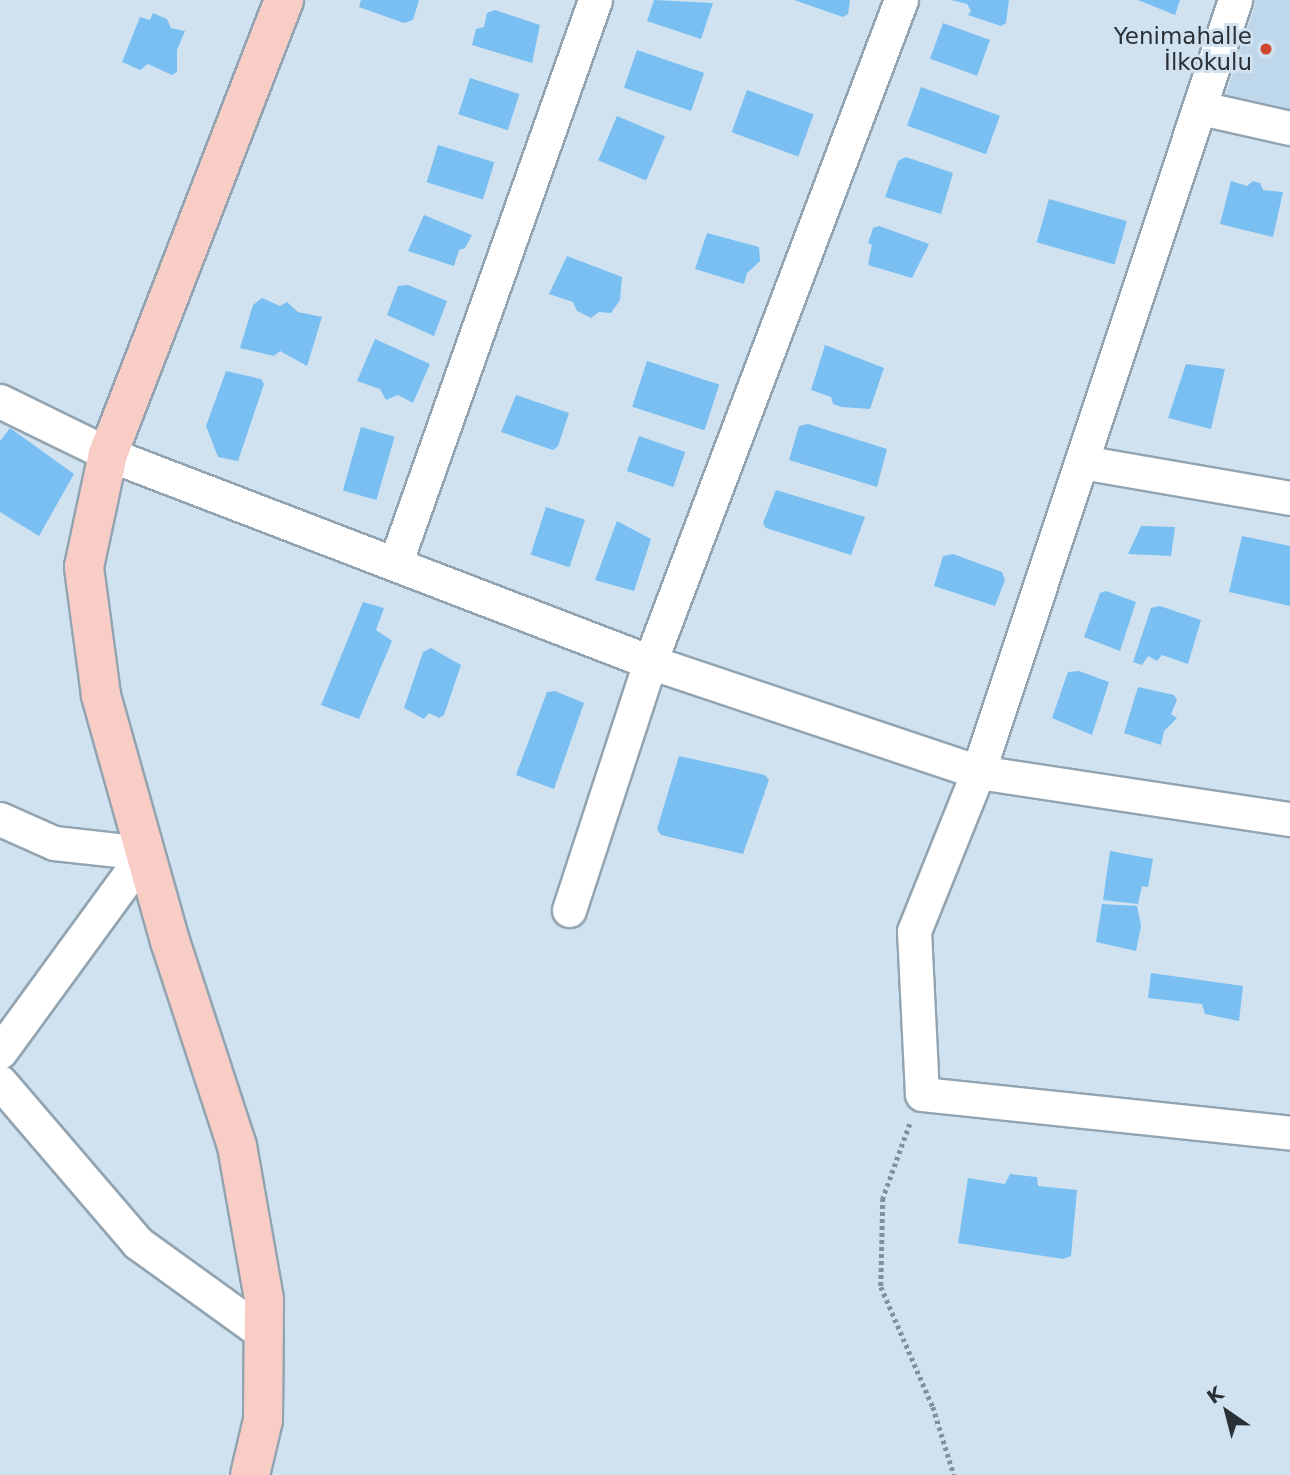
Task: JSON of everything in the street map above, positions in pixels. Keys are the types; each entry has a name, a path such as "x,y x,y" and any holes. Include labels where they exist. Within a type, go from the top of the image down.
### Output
{"main road":[{"path":"250,1475 262,1420 264,1299 237,1146 145,853 101,695 84,567 108,454 284,0"}],"street":[{"path":"395,564 595,0"},
{"path":"569,910 650,662 901,0"},
{"path":"1234,0 1201,108 978,772 914,931 922,1094 1290,1133"},
{"path":"1201,108 1290,128"},
{"path":"0,401 108,454 650,662 978,772 1290,819"},
{"path":"1083,462 1290,498"},
{"path":"0,819 54,843 145,853 0,1052"},
{"path":"0,1082 138,1244 264,1334"}],"path":[{"path":"922,1094 883,1198 881,1287 933,1407 954,1475"}],"shaded area":[{"name":"Yenimahalle İlkokulu","path":"1257,0 1290,0 1290,112 1225,98"}],"building":[{"path":"361,0 419,0 413,20 404,23 359,7"},
{"path":"654,0 713,3 701,39 647,21"},
{"path":"794,0 850,0 848,14 843,17"},
{"path":"951,0 1009,0 1006,23 1001,26 968,15 971,11 967,4"},
{"path":"1138,0 1180,0 1175,15"},
{"path":"495,10 540,25 532,63 472,45 476,29 484,27 487,13"},
{"path":"153,13 167,19 171,28 185,31 177,50 177,72 172,75 148,64 140,70 122,62 140,17 150,20"},
{"path":"943,23 990,40 977,76 930,59"},
{"path":"637,50 704,73 691,111 624,88"},
{"path":"470,78 519,94 508,130 458,114"},
{"path":"921,87 1000,116 986,154 907,126"},
{"path":"747,90 814,114 798,157 732,132"},
{"path":"617,116 665,136 646,181 598,160"},
{"path":"438,145 494,162 483,200 427,182"},
{"path":"906,157 953,173 941,214 885,197 898,161"},
{"path":"1231,181 1247,186 1253,181 1260,183 1263,190 1283,192 1273,237 1220,224"},
{"path":"1049,199 1127,221 1114,265 1037,242"},
{"path":"424,215 472,235 465,248 459,250 454,266 408,251"},
{"path":"879,226 929,244 912,278 868,265 872,245 868,243 873,228"},
{"path":"707,233 759,247 760,261 747,273 744,284 695,269"},
{"path":"567,256 622,277 620,300 611,313 599,312 591,318 577,311 573,302 549,294"},
{"path":"408,285 447,301 434,336 387,315 398,286"},
{"path":"262,298 280,306 287,302 298,312 322,317 307,366 280,351 274,356 240,348 253,305"},
{"path":"375,339 430,364 413,403 398,395 386,400 380,389 357,381"},
{"path":"825,345 884,368 870,409 841,407 833,404 831,397 811,390"},
{"path":"647,361 719,384 704,430 632,407"},
{"path":"1186,364 1225,369 1211,429 1168,418"},
{"path":"226,371 261,379 264,384 238,461 218,457 206,426"},
{"path":"516,395 569,413 558,446 553,450 501,432"},
{"path":"808,424 887,449 877,487 789,460 799,426"},
{"path":"361,427 395,437 376,500 343,490"},
{"path":"10,428 74,474 39,536 0,512 0,441"},
{"path":"639,436 685,452 673,487 627,471"},
{"path":"776,490 865,517 851,555 766,528 763,523"},
{"path":"546,507 585,520 570,567 531,555"},
{"path":"617,521 651,539 634,591 595,580"},
{"path":"1141,526 1175,527 1171,556 1128,554"},
{"path":"1242,536 1290,546 1290,606 1229,592"},
{"path":"953,554 1002,572 1005,580 995,606 934,586 943,556"},
{"path":"1106,591 1136,602 1120,651 1084,637 1100,593"},
{"path":"363,602 384,608 376,630 392,641 359,719 321,705"},
{"path":"1160,606 1201,620 1188,664 1162,655 1157,661 1148,656 1142,665 1133,662 1151,608"},
{"path":"431,648 461,665 444,715 439,718 429,713 424,719 404,708 423,652"},
{"path":"1079,671 1109,682 1092,735 1052,718 1068,672"},
{"path":"1138,687 1174,695 1177,700 1171,714 1177,718 1164,731 1161,745 1124,733"},
{"path":"555,691 584,703 554,789 516,775 547,692"},
{"path":"679,756 765,775 769,780 743,854 661,835 657,829"},
{"path":"1110,851 1153,859 1148,887 1142,886 1138,904 1103,900"},
{"path":"1102,904 1137,906 1141,926 1136,951 1096,942"},
{"path":"1151,973 1243,986 1239,1021 1205,1014 1202,1004 1148,998"},
{"path":"1010,1174 1037,1177 1038,1186 1077,1190 1071,1256 1063,1259 958,1243 968,1178 1005,1184"}],"place":[{"name":"Yenimahalle İlkokulu","path":"1266,49"}]}
